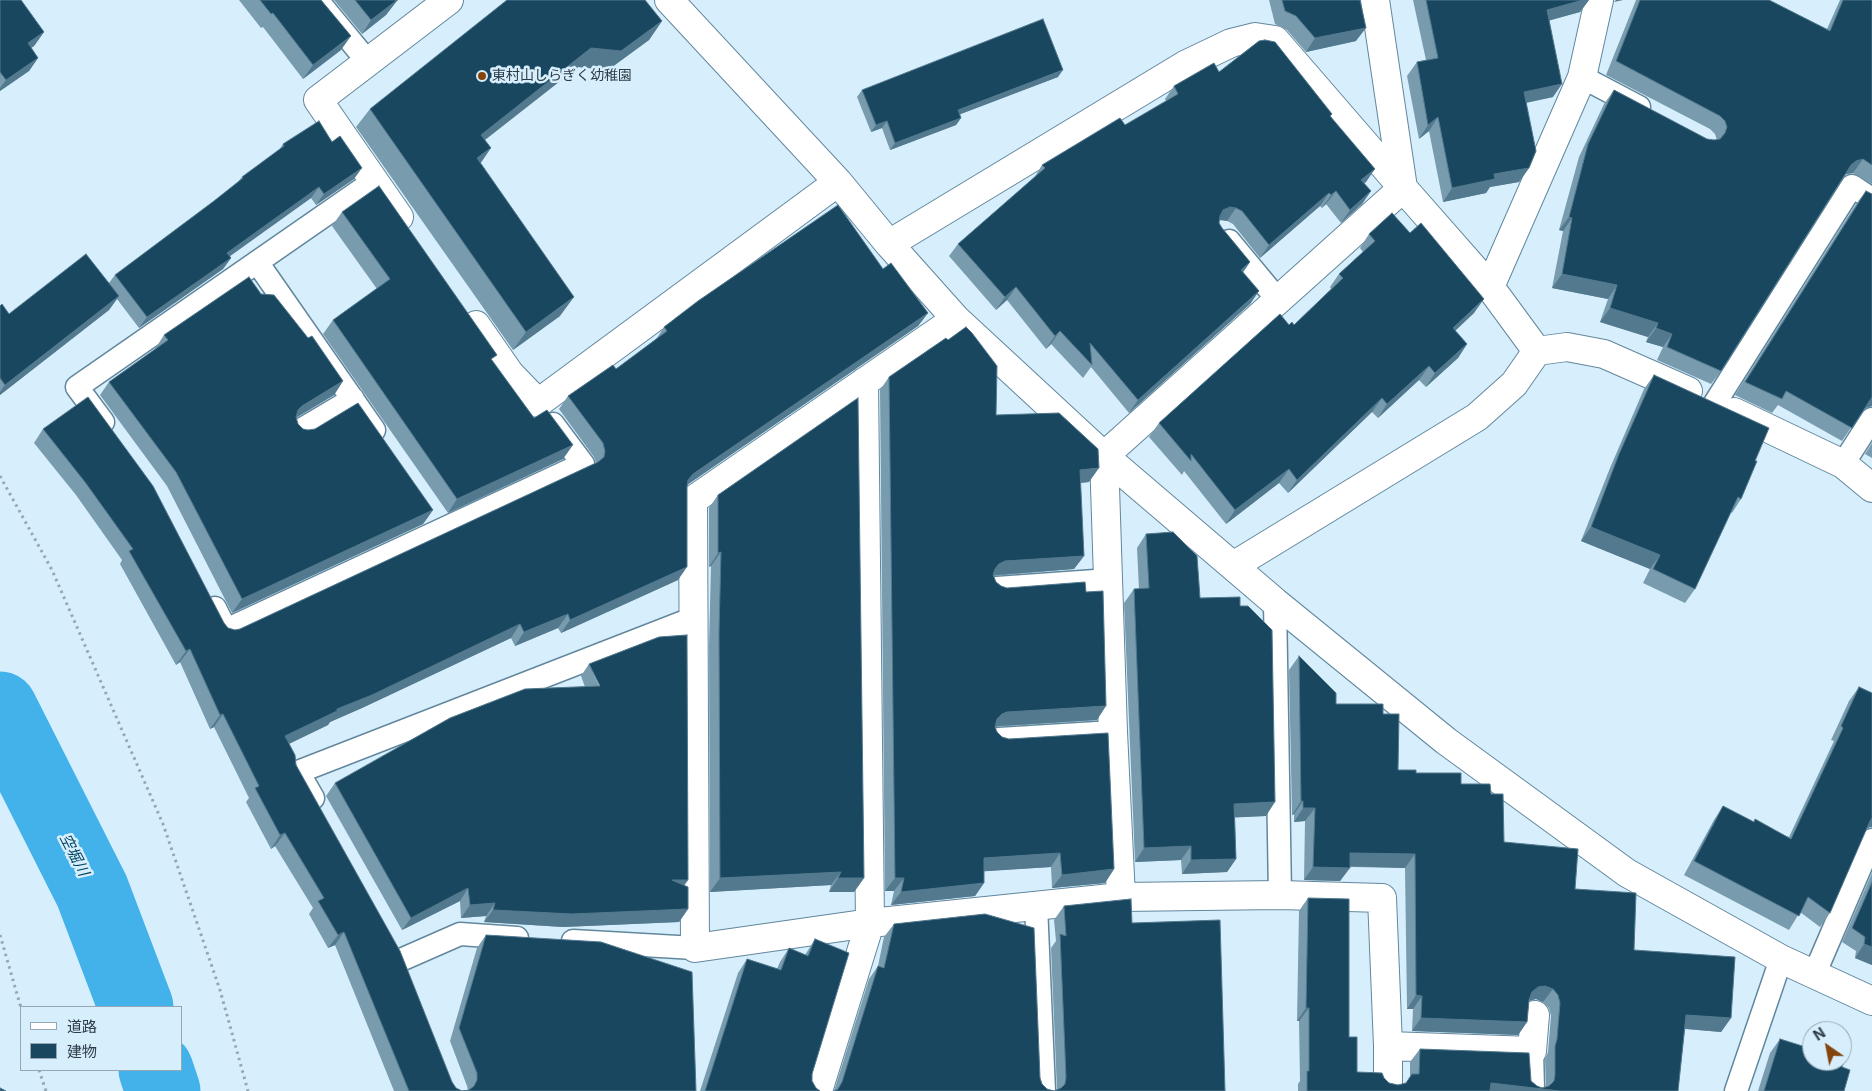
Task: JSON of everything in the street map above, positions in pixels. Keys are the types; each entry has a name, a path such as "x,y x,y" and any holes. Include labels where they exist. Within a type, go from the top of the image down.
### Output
{"street":[{"path":"414,238 318,100 449,0"},
{"path":"669,0 838,182 889,244 956,318 1104,456 1275,602 1446,741 1627,873 1781,959 1872,1001"},
{"path":"1374,0 1403,188"},
{"path":"1490,287 1582,78 1600,0"},
{"path":"889,244 1185,65 1230,43 1255,37 1275,40 1490,287 1537,351"},
{"path":"459,302 510,374 538,403 838,182"},
{"path":"1104,456 1403,188"},
{"path":"956,318 693,500 695,948 870,923 1121,897 1280,894 1382,898 1388,1083"},
{"path":"1233,566 1477,417 1514,384 1537,351 1568,348 1604,354 1716,403 1843,464 1872,488"},
{"path":"818,1091 870,923 864,382"},
{"path":"1104,456 1113,732 1121,897"},
{"path":"1388,1046 1532,1051 1535,1015"}],"lane":[{"path":"317,0 368,62"},
{"path":"1582,78 1661,118"},
{"path":"116,440 77,387 374,181"},
{"path":"1716,403 1852,186 1872,199"},
{"path":"1223,233 1278,300"},
{"path":"258,262 386,448"},
{"path":"299,431 352,399"},
{"path":"204,587 226,630 437,521 583,464 538,403"},
{"path":"1843,464 1872,419"},
{"path":"997,588 1109,580"},
{"path":"1275,602 1280,894"},
{"path":"322,815 298,772 694,618"},
{"path":"999,738 1113,732"},
{"path":"1814,975 1872,840"},
{"path":"1036,905 1044,1091"},
{"path":"402,959 460,934 695,948"},
{"path":"1736,1091 1781,959"},
{"path":"1532,1051 1533,1088"}],"path":[{"path":"0,476 52,570 163,824 220,990 248,1091"},
{"path":"0,935 20,1006"},
{"path":"39,1071 46,1091"}],"building":[{"path":"0,0 21,0 44,32 28,43 38,58 6,80 0,72"},
{"path":"260,0 321,0 351,36 313,65 273,13 271,14"},
{"path":"355,0 395,0 396,1 371,20"},
{"path":"507,0 645,0 662,21 621,51 591,48 481,135 491,148 477,158 574,297 526,332 370,109"},
{"path":"1282,0 1360,0 1366,28 1315,38 1296,16 1285,11"},
{"path":"1426,0 1583,0 1547,10 1562,84 1524,92 1536,151 1529,168 1494,174 1495,179 1452,188 1438,117 1428,125 1417,62 1438,58"},
{"path":"1640,0 1769,0 1830,31 1843,0 1872,0 1872,165 1863,159 1851,165 1721,371 1667,347 1672,334 1656,328 1658,323 1610,308 1617,285 1562,274 1572,218 1569,217 1588,144 1614,90 1707,139 1720,139 1727,127 1725,121 1720,116 1616,61"},
{"path":"1043,19 1063,70 958,110 961,118 895,143 887,121 876,125 862,90"},
{"path":"1259,41 1275,42 1332,114 1330,116 1375,169 1361,180 1371,191 1350,210 1336,191 1331,195 1329,193 1269,245 1242,211 1230,207 1223,210 1219,223 1250,262 1241,270 1259,291 1138,400 1090,343 1092,365 1060,331 1055,336 1016,287 1005,297 958,244 1045,168 1042,165 1120,118 1125,125 1178,94 1174,86 1214,63 1219,72"},
{"path":"319,121 332,142 340,136 362,168 324,194 319,187 227,253 231,258 147,317 115,275 214,201 242,177 284,146 283,144"},
{"path":"379,186 497,355 491,359 534,418 547,410 573,445 457,499 333,320 390,279 342,212"},
{"path":"1866,191 1872,194 1872,397 1852,428 1786,391 1782,399 1745,382"},
{"path":"838,205 883,269 891,263 928,313 693,474 688,480 687,487 687,567 570,620 568,614 524,632 520,624 372,695 337,709 337,711 285,736 295,755 296,765 400,951 452,1082 456,1088 462,1091 409,1091 344,932 338,935 318,901 324,898 285,833 280,835 255,788 259,786 223,714 220,715 190,649 186,651 129,551 133,549 85,482 43,429 88,397 153,486 224,623 228,628 240,629 598,462 604,457 603,443 568,396 613,365 616,369 667,331 664,327 698,301"},
{"path":"1392,213 1410,233 1421,223 1484,299 1453,328 1467,344 1435,373 1429,366 1387,404 1382,398 1297,480 1289,469 1235,510 1191,454 1191,461 1159,423 1280,314 1289,325 1292,322 1294,325 1343,278 1339,274 1375,241 1369,234"},
{"path":"86,254 119,296 5,385 0,378 0,306 2,304 9,314"},
{"path":"249,277 261,294 274,295 308,338 312,336 343,381 302,406 298,410 296,417 298,424 303,429 315,429 358,403 433,510 242,599 176,472 109,382 168,340 164,335"},
{"path":"966,327 997,366 996,415 1059,413 1098,449 1099,468 1080,470 1084,556 1005,561 999,564 993,575 996,582 1007,588 1085,582 1086,592 1103,591 1106,706 1007,712 997,719 995,727 1002,737 1009,739 1108,733 1114,869 1062,875 1060,853 984,858 984,883 901,892 904,878 895,878 889,377 946,338 948,340"},
{"path":"1654,375 1769,428 1741,499 1738,497 1695,589 1653,569 1660,555 1591,527 1619,454"},
{"path":"858,398 864,878 838,878 841,872 720,878 719,632 721,552 718,553 718,495"},
{"path":"1173,532 1197,556 1200,598 1240,597 1240,606 1248,606 1272,630 1275,802 1234,804 1236,859 1191,860 1191,846 1144,848 1134,589 1149,588 1146,534"},
{"path":"687,635 688,880 672,880 688,887 688,909 572,914 493,910 495,903 470,905 468,888 411,918 335,783 450,718 525,689 600,686 589,664 659,637"},
{"path":"1299,656 1336,693 1336,704 1383,704 1383,714 1399,714 1398,770 1416,770 1416,773 1461,773 1461,784 1490,784 1491,794 1503,794 1504,842 1578,849 1575,889 1636,893 1634,950 1735,957 1731,1018 1686,1015 1678,1091 1560,1091 1491,1083 1490,1091 1307,1091 1307,1071 1309,1071 1309,1008 1306,1008 1308,898 1349,899 1349,1037 1357,1037 1357,1072 1382,1073 1389,1083 1398,1085 1406,1083 1412,1074 1419,1074 1420,1049 1529,1053 1531,1081 1542,1088 1549,1086 1554,1081 1555,1075 1555,1046 1560,1003 1558,995 1553,989 1545,986 1538,987 1532,992 1529,1000 1527,1022 1421,1018 1422,996 1416,995 1415,854 1350,853 1350,868 1313,867 1315,808 1303,808 1303,801 1301,801"},
{"path":"1859,687 1872,693 1872,818 1830,913 1808,897 1799,916 1694,861 1723,806 1754,822 1755,819 1791,839 1843,728 1841,726"},
{"path":"1872,882 1872,947 1864,944 1865,937 1852,928"},
{"path":"1131,899 1132,923 1220,920 1225,1091 1054,1091 1065,1084 1066,1077 1060,934 1066,936 1064,906"},
{"path":"985,914 1034,928 1040,1078 1042,1084 1047,1089 1054,1091 834,1091 838,1089 842,1082 878,966 884,968 894,924"},
{"path":"486,935 601,942 692,972 696,1091 462,1091 469,1090 477,1080 477,1073 459,1028"},
{"path":"815,939 849,953 812,1074 812,1081 820,1091 705,1091 747,959 781,970 789,948 808,956"},
{"path":"1780,1039 1802,1046 1802,1071 1850,1071 1844,1091 1764,1091"}],"waterway":[{"name":"空堀川","path":"0,709 92,891 136,1006"},
{"name":"空堀川","path":"156,1071 163,1091"}],"place":[{"name":"東村山しらぎく幼稚園","path":"482,76"}]}
